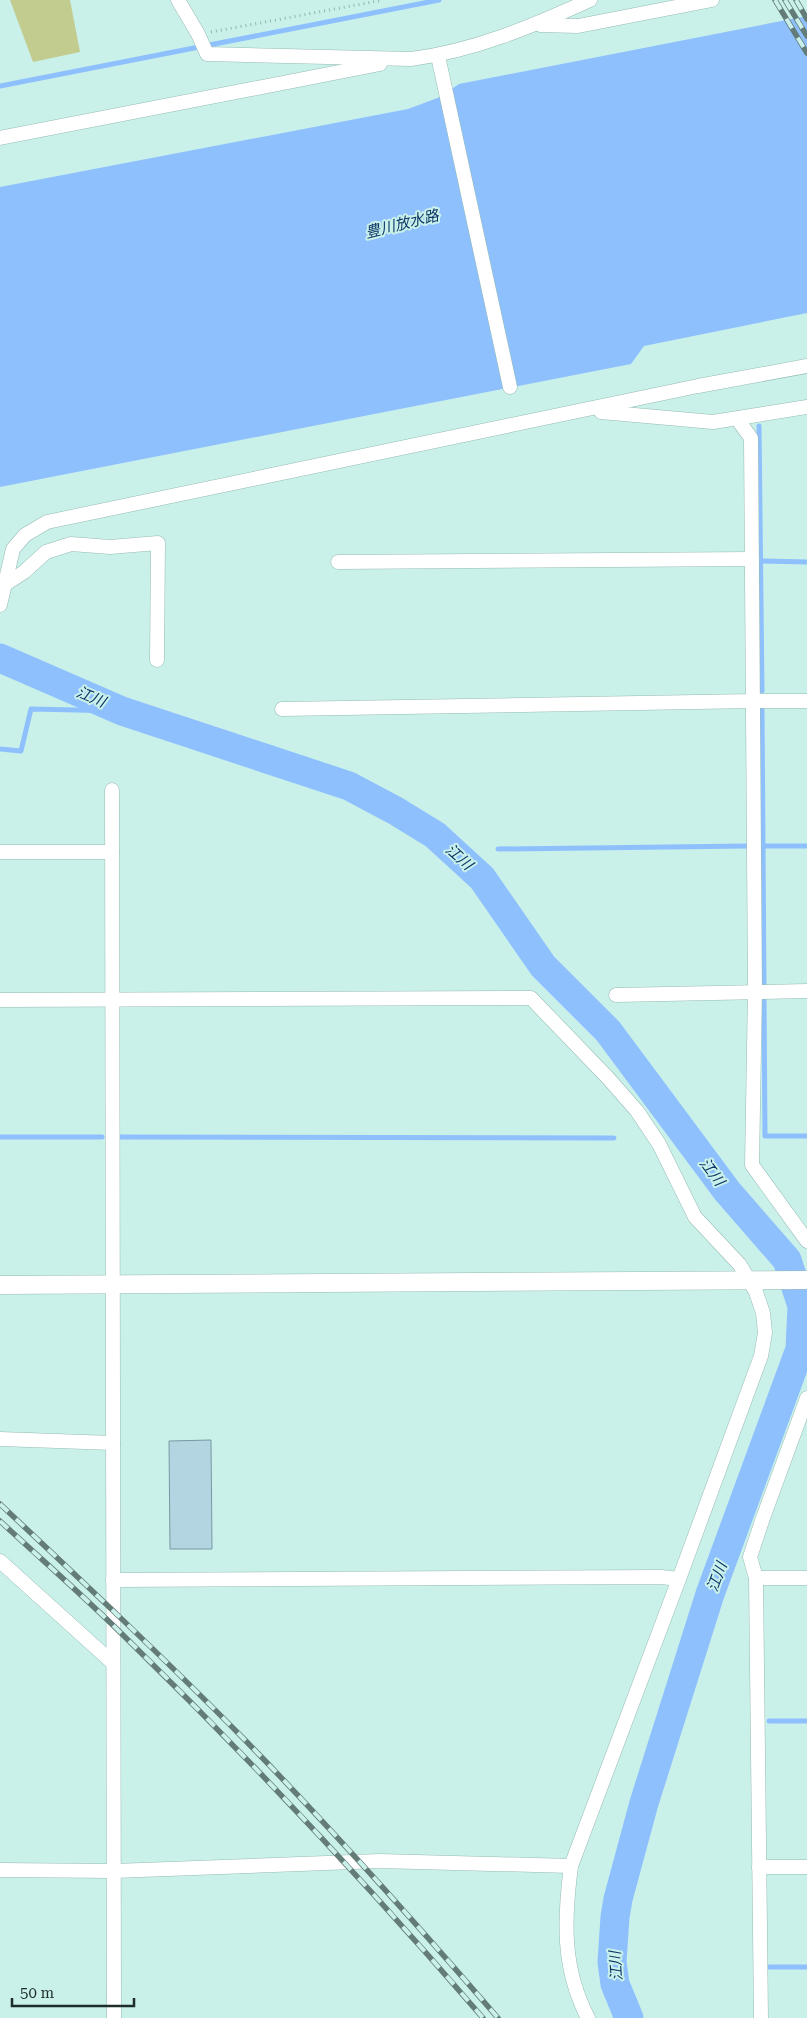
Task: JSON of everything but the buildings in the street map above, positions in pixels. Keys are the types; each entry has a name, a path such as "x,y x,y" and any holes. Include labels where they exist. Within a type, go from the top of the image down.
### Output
{"street":[{"path":"178,0 198,34 207,54 439,60 535,25 590,0"},
{"path":"535,25 578,26 712,0"},
{"path":"0,138 411,59"},
{"path":"439,60 510,388"},
{"path":"0,605 13,549 25,535 47,522 587,411 698,386 807,366"},
{"path":"587,411 713,422 738,420 807,407"},
{"path":"738,420 751,438 755,991 752,1165 807,1241"},
{"path":"4,585 24,572 46,552 70,544 110,546 158,543 157,660"},
{"path":"338,562 752,559"},
{"path":"282,709 754,700 807,701"},
{"path":"112,790 114,2018"},
{"path":"0,852 112,852"},
{"path":"616,995 807,991"},
{"path":"0,1000 531,998 637,1111 659,1144 696,1217 754,1281 763,1313 765,1333 761,1356 571,1866 566,1909 569,1965 577,1998 588,2018"},
{"path":"0,1286 807,1280"},
{"path":"761,2018 756,1578 750,1557 762,1518 807,1398"},
{"path":"0,1439 113,1443"},
{"path":"0,1561 113,1663"},
{"path":"113,1580 651,1577 679,1579"},
{"path":"756,1578 807,1578"},
{"path":"0,1870 114,1870 378,1861 571,1866"},
{"path":"759,1867 807,1867"}],"path":[{"path":"198,34 383,0"}],"green space":[{"path":"10,0 70,0 80,52 33,62"}],"water":[{"name":"豊川放水路","path":"807,16 807,313 644,346 631,364 0,487 0,187 408,109 440,97 459,84"}],"waterway":[{"path":"0,86 439,0"},
{"path":"759,426 762,691"},
{"path":"761,561 807,562"},
{"name":"江川","path":"0,658 122,711 349,786 396,811 435,835 482,878 543,966 608,1031 727,1191 787,1260 802,1306 800,1349 710,1594 644,1803 618,1899 612,1962 615,1984 629,2018"},
{"path":"0,749 21,751 31,709 122,711"},
{"path":"762,710 764,986"},
{"path":"498,849 747,846"},
{"path":"763,846 807,846"},
{"path":"764,998 765,1136 807,1136"},
{"path":"0,1137 102,1137"},
{"path":"118,1137 614,1138"},
{"path":"769,1721 807,1721"},
{"path":"769,1967 807,1967"}],"railway":[{"path":"775,0 807,53"},
{"path":"785,0 807,36"},
{"path":"796,0 807,19"},
{"path":"0,1504 153,1649 243,1738 436,1946 498,2018"},
{"path":"0,1521 80,1594 219,1731 353,1872 483,2018"}]}
